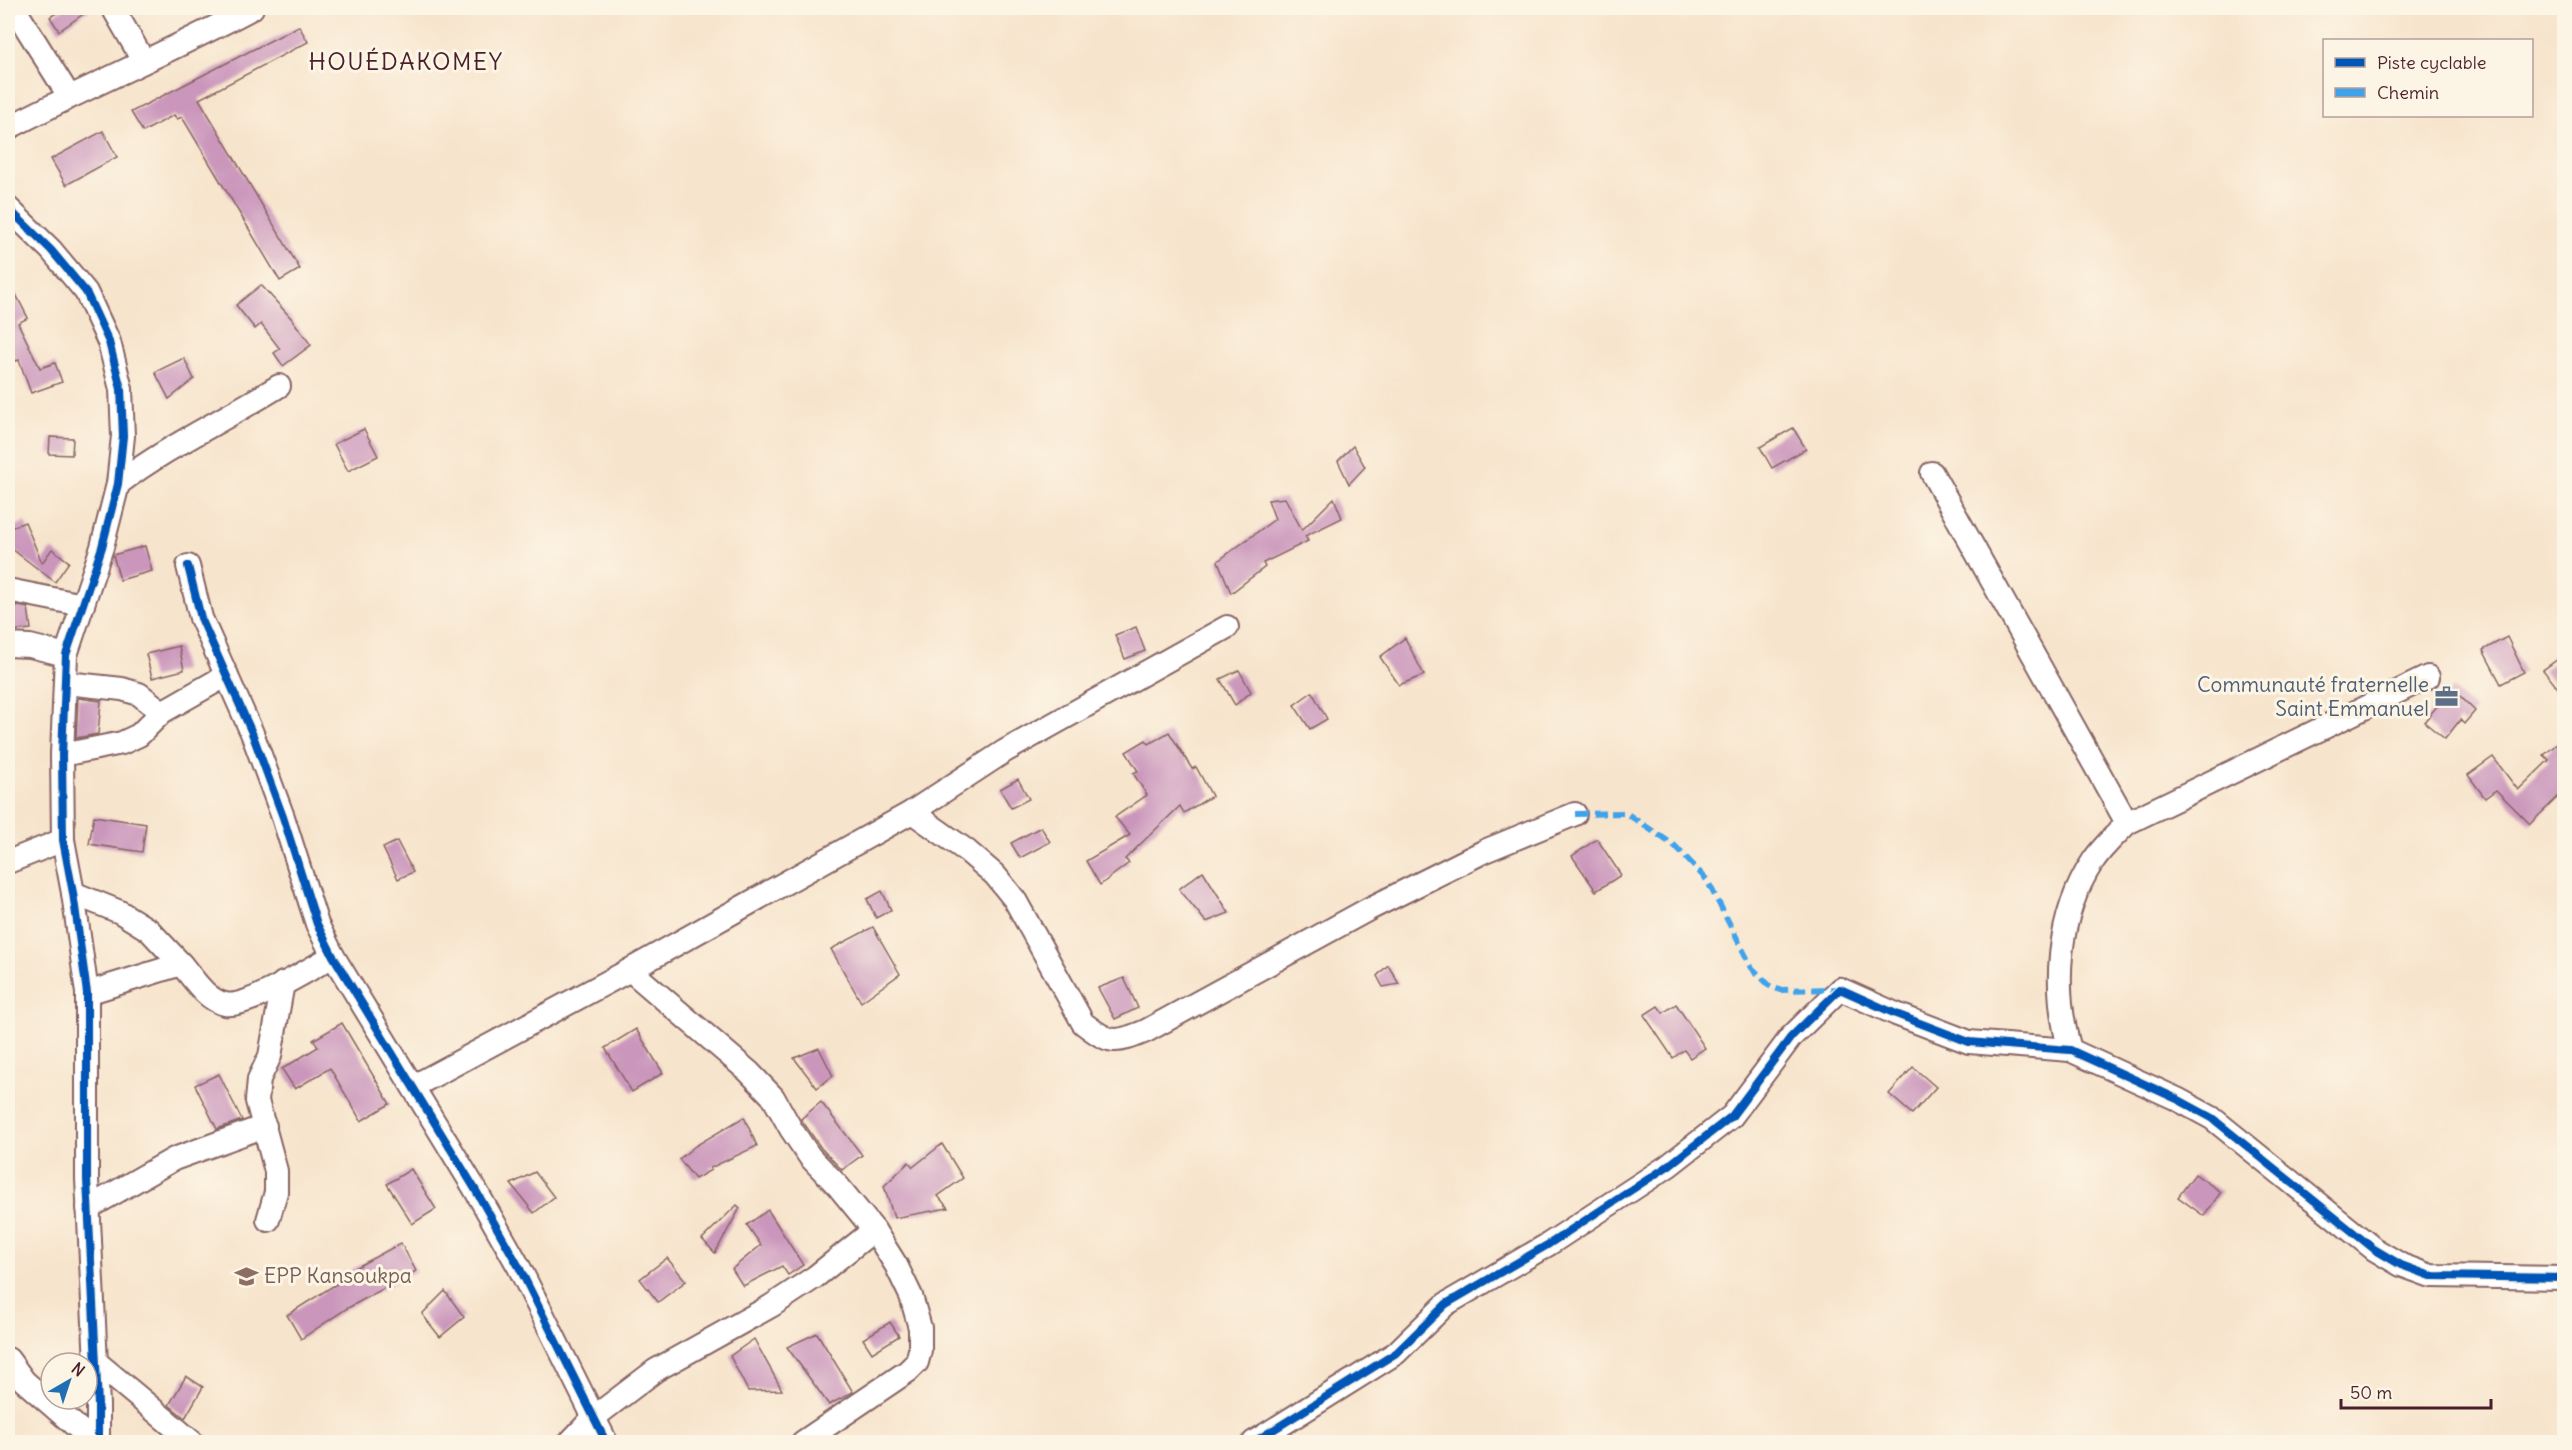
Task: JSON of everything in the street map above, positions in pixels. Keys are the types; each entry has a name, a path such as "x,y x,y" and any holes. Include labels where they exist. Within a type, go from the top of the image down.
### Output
{"street":[{"path":"14,8 69,96"},
{"path":"113,8 143,60"},
{"path":"8,128 143,60 214,16 252,8"},
{"path":"8,208 51,250 86,292 109,342 121,389 123,436 118,484 102,547 66,655 62,755 63,840 87,993 88,1208 95,1351"},
{"path":"118,484 148,461 279,386"},
{"path":"1932,473 2127,823"},
{"path":"188,566 201,618 252,733 283,817 317,924 333,956 414,1086 519,1267 606,1443"},
{"path":"8,590 83,605"},
{"path":"414,1086 630,970 912,812 1005,751 1227,627"},
{"path":"8,645 30,646 66,655"},
{"path":"62,755 122,743 139,735 162,712 227,675"},
{"path":"2070,1050 2062,1022 2059,968 2072,900 2094,860 2127,823 2427,677"},
{"path":"66,683 139,693 162,712"},
{"path":"912,812 967,850 995,875 1015,900 1083,1023 1101,1037 1122,1041 1146,1031 1380,904 1487,850 1575,814"},
{"path":"8,862 63,840"},
{"path":"73,893 120,912 149,930 206,994 225,1005 246,1003 333,956"},
{"path":"87,993 181,964"},
{"path":"630,970 757,1080 773,1097 810,1157 838,1186 874,1230 912,1296 920,1328 920,1350 917,1362 908,1371 803,1443"},
{"path":"268,1220 276,1191 276,1171 257,1101 259,1079 270,1056 283,983"},
{"path":"1254,1443 1396,1353 1446,1304 1549,1244 1668,1166 1732,1116 1791,1037 1840,989 1896,1014 1969,1042 2070,1050 2177,1099 2212,1118 2374,1249 2401,1264 2431,1276 2565,1278"},
{"path":"88,1208 174,1159 265,1126"},
{"path":"570,1443 593,1418 656,1370 693,1348 732,1330 815,1277 874,1230"},
{"path":"8,1359 16,1382 96,1443"},
{"path":"99,1363 192,1443"},
{"path":"96,1411 96,1443"}],"building":[{"path":"64,8 92,8 59,31 50,17"},
{"path":"299,26 308,42 199,99 300,269 280,281 182,117 177,119 174,115 143,132 131,112"},
{"path":"103,131 117,157 66,185 51,159"},
{"path":"8,279 28,318 18,323 40,368 55,363 62,382 31,393 19,360 16,361 8,344"},
{"path":"261,285 291,318 311,345 283,366 274,353 280,349 261,324 255,329 236,305"},
{"path":"184,358 194,379 169,399 155,372"},
{"path":"1793,428 1806,449 1772,468 1760,447"},
{"path":"364,429 378,456 348,471 334,444"},
{"path":"50,437 73,438 72,455 49,454"},
{"path":"1353,446 1365,467 1349,484 1338,461"},
{"path":"1285,498 1302,530 1334,498 1342,518 1305,536 1308,541 1263,563 1265,567 1231,593 1218,561 1275,519 1268,500"},
{"path":"25,522 42,563 52,549 69,562 55,582 8,546 8,529"},
{"path":"145,546 152,571 120,580 113,555"},
{"path":"8,604 28,608 31,629 9,631"},
{"path":"1136,627 1145,651 1125,659 1115,635"},
{"path":"2507,637 2524,672 2501,684 2483,650"},
{"path":"1405,638 1424,675 1399,685 1380,657"},
{"path":"179,646 184,670 152,678 146,654"},
{"path":"2565,654 2565,697 2543,670"},
{"path":"1239,670 1251,692 1235,705 1220,679"},
{"path":"2452,688 2475,711 2464,724 2460,720 2445,739 2424,722"},
{"path":"1312,692 1327,719 1310,729 1294,705"},
{"path":"78,698 101,701 98,734 76,738"},
{"path":"1169,732 1192,769 1196,767 1212,796 1184,813 1180,806 1125,859 1129,863 1100,885 1086,861 1130,835 1115,817 1147,795 1133,773 1138,771 1126,752 1146,740 1149,744"},
{"path":"2565,737 2565,790 2530,824 2496,790 2485,798 2468,775 2493,757 2518,790 2549,760 2544,755"},
{"path":"1018,779 1029,799 1011,808 1000,789"},
{"path":"94,816 146,824 142,852 89,844"},
{"path":"1041,827 1050,842 1020,858 1011,843"},
{"path":"1597,839 1621,875 1596,891 1572,856"},
{"path":"397,841 413,872 398,879 383,848"},
{"path":"1203,871 1229,913 1206,922 1179,889"},
{"path":"882,891 891,910 876,918 867,899"},
{"path":"873,927 900,974 861,1002 831,949"},
{"path":"1388,965 1399,984 1383,987 1377,976"},
{"path":"1124,978 1138,1008 1115,1019 1098,988"},
{"path":"1676,1004 1705,1048 1690,1058 1684,1050 1673,1058 1644,1015 1658,1006 1663,1013"},
{"path":"342,1023 390,1104 361,1121 330,1068 295,1089 282,1069 318,1047 313,1040"},
{"path":"636,1029 663,1073 632,1092 605,1048"},
{"path":"819,1048 833,1076 817,1088 794,1058"},
{"path":"1913,1067 1936,1087 1912,1114 1889,1094"},
{"path":"219,1074 242,1120 217,1129 195,1085"},
{"path":"821,1102 862,1155 842,1170 821,1148 801,1119"},
{"path":"744,1117 757,1146 710,1168 711,1170 695,1179 679,1159 695,1146"},
{"path":"942,1144 963,1178 938,1196 948,1208 894,1218 884,1186 909,1162 913,1167"},
{"path":"411,1169 436,1209 412,1224 387,1184"},
{"path":"535,1172 554,1197 534,1213 511,1184"},
{"path":"2195,1174 2221,1192 2204,1216 2178,1197"},
{"path":"737,1205 740,1208 715,1253 702,1239"},
{"path":"768,1210 803,1265 788,1275 782,1266 743,1286 732,1269 761,1245 747,1225"},
{"path":"401,1243 416,1271 346,1309 301,1339 287,1315 346,1278 344,1274"},
{"path":"667,1258 686,1281 658,1302 640,1279"},
{"path":"445,1291 464,1317 440,1337 422,1314"},
{"path":"890,1322 899,1336 872,1353 863,1339"},
{"path":"817,1333 853,1392 829,1405 787,1347"},
{"path":"754,1339 782,1390 748,1391 730,1356"},
{"path":"186,1376 203,1387 185,1418 169,1405"}],"marked path":[{"path":"1575,814 1626,813 1675,846 1707,880 1752,968 1770,986 1780,990 1840,989"}],"cycle path":[{"path":"8,208 51,250 86,292 109,342 121,389 123,436 118,484 102,547 66,655 62,755 63,840 87,993 87,1179 98,1442"},
{"path":"188,566 201,618 252,733 283,817 317,924 333,956 475,1189 519,1267 606,1442"},
{"path":"1254,1442 1396,1353 1446,1304 1549,1244 1668,1166 1732,1116 1791,1037 1840,989 1896,1014 1969,1042 2070,1050 2177,1099 2212,1118 2374,1249 2401,1265 2431,1276 2564,1278"}],"place":[{"name":"Communauté fraternelle Saint Emmanuel","path":"2447,697"},
{"name":"EPP Kansoukpa","path":"246,1276"}],"district":[{"name":"HOUÉDAKOMEY","path":"406,62"}]}
